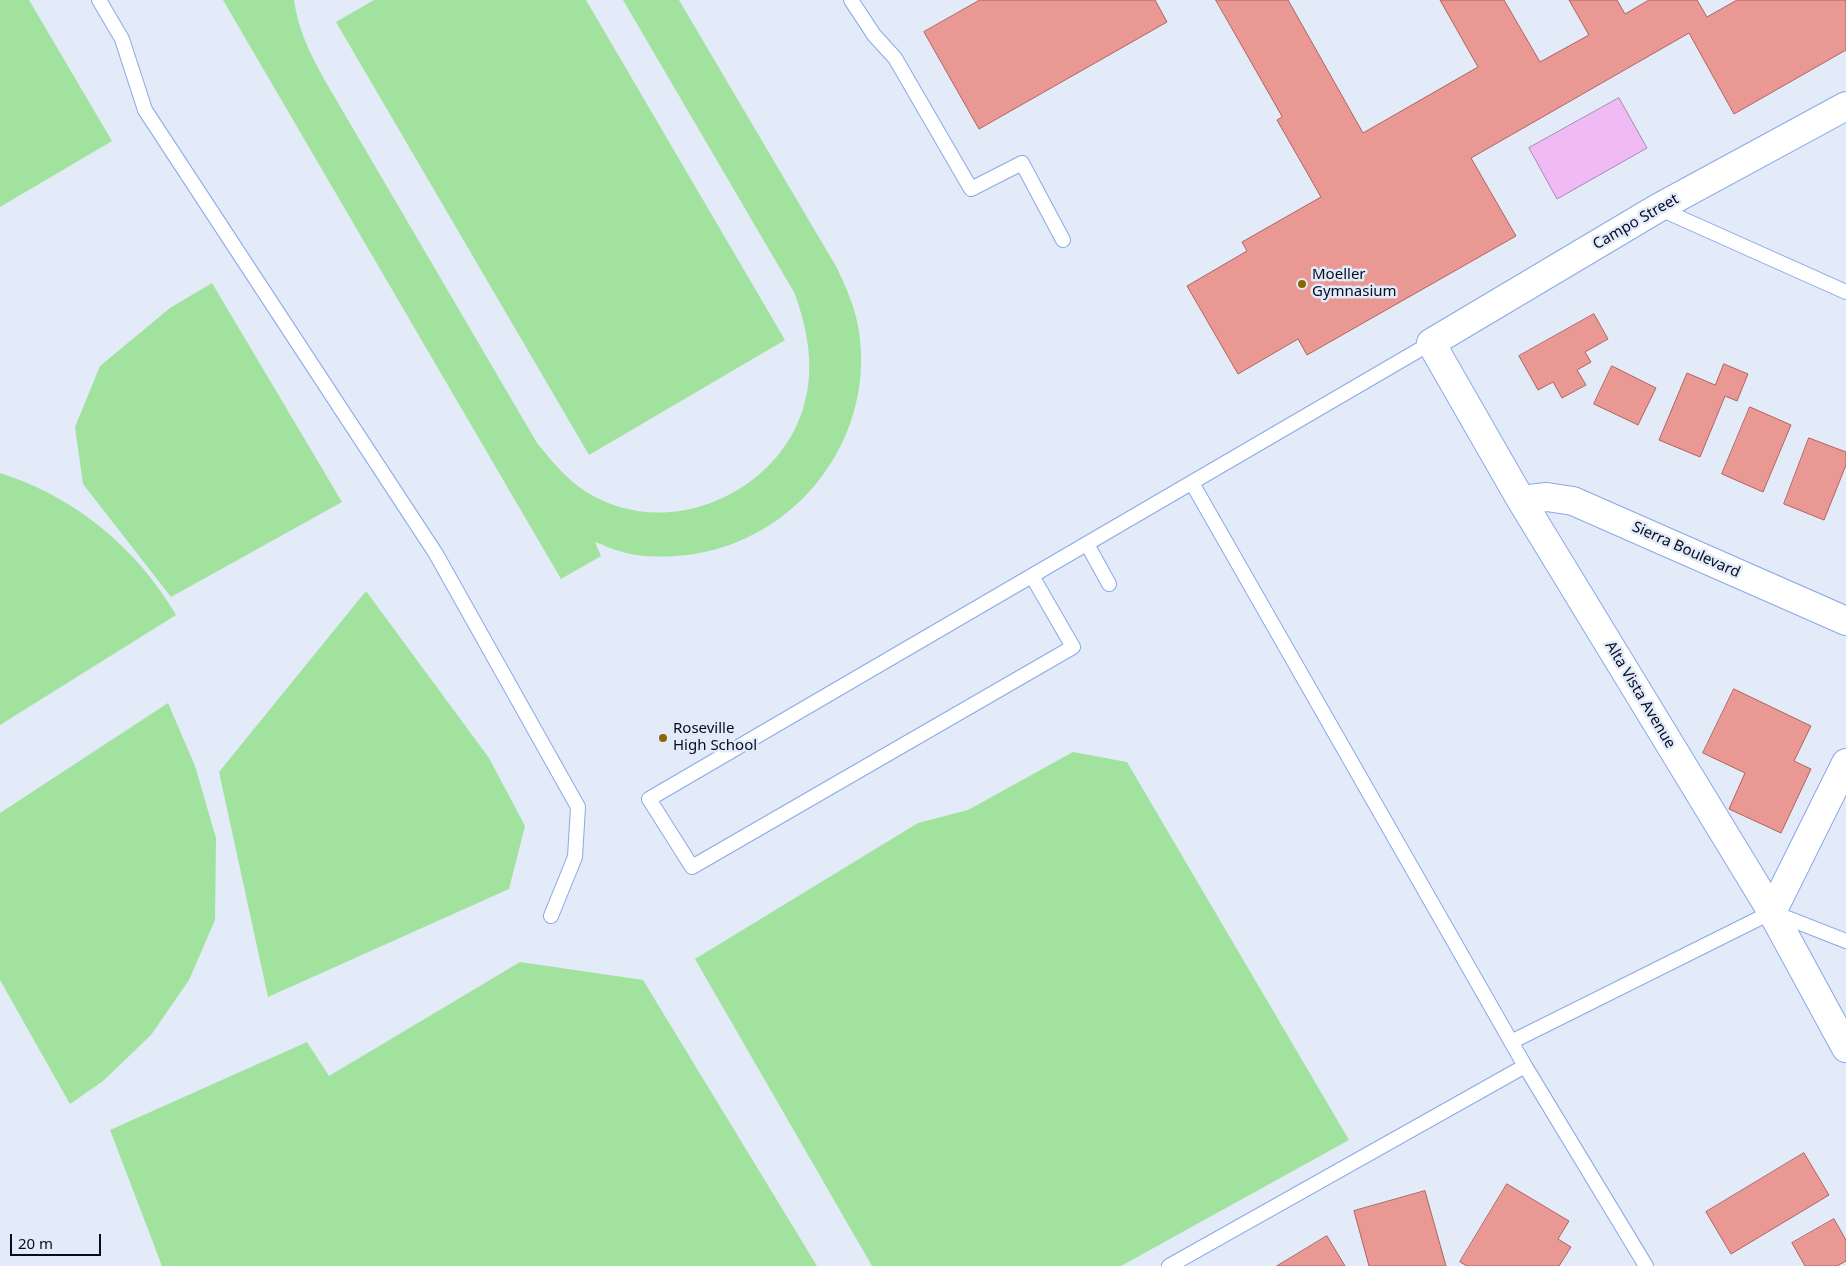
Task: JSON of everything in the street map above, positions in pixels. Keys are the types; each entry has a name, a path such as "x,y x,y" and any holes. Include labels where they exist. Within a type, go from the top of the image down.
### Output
{"street":[{"name":"Campo Street","path":"1431,343 1658,208 1846,106"},
{"name":"Alta Vista Avenue","path":"1431,343 1521,500 1772,912 1846,1048"},
{"name":"Sierra Boulevard","path":"1521,500 1547,497 1573,501 1846,621"},
{"path":"1772,912 1846,763"}],"lane":[{"path":"99,0 122,39 145,110 436,554 578,807 576,857 551,916"},
{"path":"851,0 874,35 895,58 970,188 1022,163 1062,240"},
{"path":"1658,208 1846,292"},
{"path":"1032,576 1073,647 692,867 649,800 1032,576 1192,483 1431,343"},
{"path":"1192,483 1511,1042 1646,1266"},
{"path":"1087,544 1109,584"},
{"path":"1511,1042 1772,912 1846,941"},
{"path":"1169,1266 1525,1066"}],"green space":[{"path":"0,0 29,0 112,141 0,207"},
{"path":"223,0 294,0 309,50 324,79 537,443 565,475 585,491 616,506 648,512 680,511 712,503 741,488 767,467 788,442 802,412 809,382 807,337 795,294 623,0 679,0 837,268 856,316 859,332 861,374 853,414 838,451 816,484 787,512 754,534 716,549 675,556 649,556 619,551 595,542 601,556 561,579"},
{"path":"374,0 586,0 785,340 589,455 336,22"},
{"path":"212,283 342,502 171,597 83,484 75,427 100,366 170,308"},
{"path":"0,473 53,495 78,510 101,528 123,547 142,568 176,615 0,725"},
{"path":"366,591 489,758 525,826 509,889 268,997 219,772"},
{"path":"168,703 195,766 216,838 215,920 189,980 151,1035 103,1081 70,1104 0,980 0,813"},
{"path":"1073,752 1127,762 1349,1140 1121,1266 872,1266 695,959 918,823 968,810"},
{"path":"520,962 643,980 817,1266 162,1266 110,1130 307,1042 329,1076"}],"shaded area":[{"path":"1619,98 1647,148 1557,199 1529,148"}],"building":[{"path":"980,0 1155,0 1167,22 979,129 924,32"},
{"path":"1216,0 1288,0 1363,133 1478,67 1440,0 1504,0 1540,62 1589,35 1569,0 1617,0 1625,14 1649,0 1697,0 1707,17 1737,0 1846,0 1846,50 1734,114 1689,33 1471,158 1516,236 1307,355 1298,339 1238,374 1187,286 1247,251 1242,242 1321,197 1277,120 1282,117"},
{"path":"1594,314 1608,339 1585,352 1591,362 1577,370 1586,385 1562,398 1553,382 1538,390 1519,356"},
{"path":"1724,364 1748,374 1737,401 1725,396 1700,457 1659,440 1687,373 1715,385"},
{"path":"1612,366 1656,388 1638,425 1594,404"},
{"path":"1750,407 1791,425 1763,492 1722,474"},
{"path":"1809,438 1846,452 1846,465 1824,520 1784,504"},
{"path":"1734,689 1811,726 1794,761 1811,769 1781,833 1729,809 1745,773 1703,753"},
{"path":"1804,1153 1829,1195 1731,1254 1706,1212"},
{"path":"1507,1184 1569,1221 1558,1239 1571,1247 1559,1266 1467,1266 1460,1262"},
{"path":"1425,1191 1446,1266 1369,1266 1354,1211"},
{"path":"1834,1219 1846,1240 1846,1261 1837,1266 1805,1266 1792,1243"},
{"path":"1327,1236 1345,1266 1277,1266"}],"place":[{"name":"Moeller Gymnasium","path":"1302,284"},
{"name":"Roseville High School","path":"663,738"}]}
